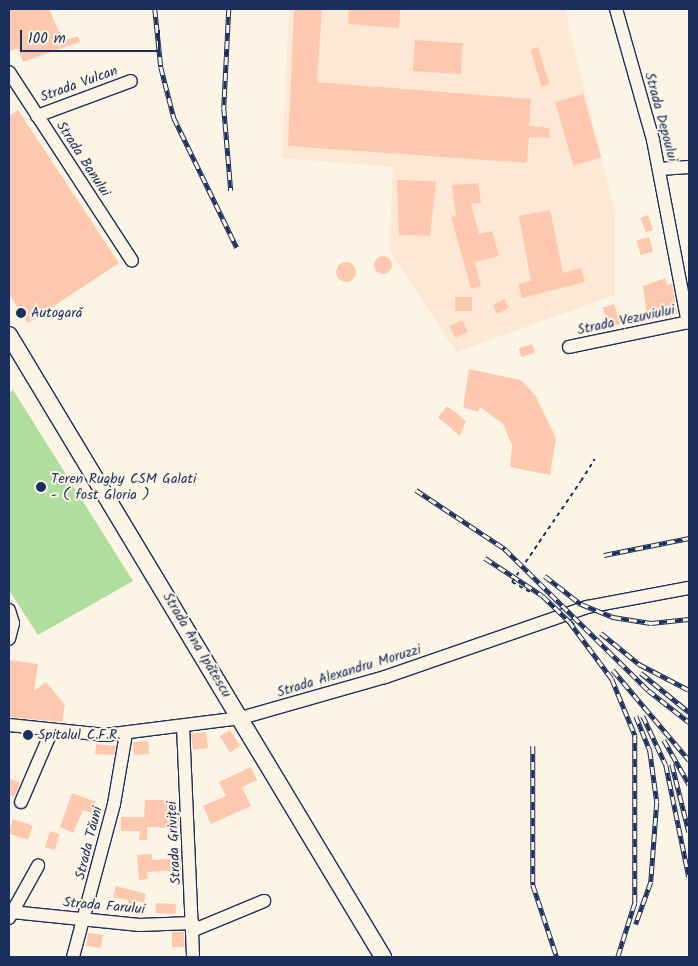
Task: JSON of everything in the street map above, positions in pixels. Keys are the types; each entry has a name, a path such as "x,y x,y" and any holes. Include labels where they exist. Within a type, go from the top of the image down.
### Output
{"main road":[{"name":"Strada Ana Ipătescu","path":"9,335 383,957"}],"street":[{"name":"Strada Depoului","path":"616,9 660,168 688,322"},
{"name":"Strada Banului","path":"9,72 132,262"},
{"name":"Strada Vulcan","path":"37,116 132,81"},
{"path":"660,168 689,167"},
{"name":"Strada Vezuviului","path":"569,347 688,322"},
{"name":"Strada Alexandru Moruzzi","path":"9,725 52,730 126,734 241,718 385,677 587,607 689,588"},
{"path":"9,639 10,612"},
{"name":"Strada Griviței","path":"183,726 194,926 193,957"},
{"path":"21,802 52,730"},
{"name":"Strada Tăuni","path":"73,957 86,920 126,734"},
{"path":"10,915 38,866"},
{"path":"194,926 264,901"},
{"name":"Strada Farului","path":"10,915 139,925 194,926"}],"path":[{"path":"530,592 512,582 595,459"}],"shaded area":[{"path":"289,9 565,9 615,214 615,295 456,352 389,250 393,167 282,158"}],"green space":[{"name":"Teren Rugby CSM Galati - ( fost Gloria )","path":"13,390 133,581 38,635 9,590 9,393"}],"building":[{"path":"9,9 49,9 63,41 78,36 80,42 23,62 18,48 9,52"},
{"path":"294,9 322,9 317,82 531,99 529,126 550,128 549,138 529,137 527,163 288,146"},
{"path":"349,9 400,9 399,28 348,24"},
{"path":"415,40 463,43 461,74 413,71"},
{"path":"538,47 549,84 542,87 530,49"},
{"path":"583,94 601,157 573,165 555,102"},
{"path":"18,110 119,263 28,323 9,294 9,116"},
{"path":"397,180 436,181 430,236 399,235"},
{"path":"478,183 481,203 471,204 479,234 492,231 499,256 475,262 481,286 471,289 451,217 456,216 452,185"},
{"path":"550,210 563,273 581,268 585,282 522,298 518,284 531,281 519,216"},
{"path":"648,215 653,230 646,232 640,218"},
{"path":"649,237 653,251 641,255 637,241"},
{"path":"383,256 389,259 392,265 389,271 383,274 377,271 374,265 377,259"},
{"path":"346,262 353,265 356,272 353,279 346,282 339,279 336,272 339,265"},
{"path":"665,278 667,285 672,283 677,314 669,317 667,311 647,317 643,286"},
{"path":"455,297 472,297 472,311 455,311"},
{"path":"504,299 509,308 497,314 493,305"},
{"path":"614,304 620,324 609,328 603,308"},
{"path":"462,320 468,332 455,338 450,326"},
{"path":"532,344 535,353 521,357 519,348"},
{"path":"469,369 521,380 535,395 556,438 550,475 510,467 512,445 503,424 480,407 478,412 463,407"},
{"path":"447,406 466,421 460,436 438,417"},
{"path":"10,660 38,664 34,691 46,682 65,705 62,722 9,717"},
{"path":"230,730 240,746 230,752 220,736"},
{"path":"206,732 208,748 193,750 191,734"},
{"path":"148,741 149,754 134,755 133,742"},
{"path":"96,744 116,746 114,755 95,754"},
{"path":"251,767 257,780 242,787 251,806 211,824 203,806 226,796 219,782"},
{"path":"9,778 20,783 14,797 9,795"},
{"path":"72,793 96,802 91,813 83,810 73,833 60,827"},
{"path":"145,800 168,800 168,815 179,816 178,828 147,827 147,840 139,840 140,831 121,831 121,817 144,817"},
{"path":"13,819 33,826 28,840 9,833"},
{"path":"50,831 60,834 55,850 45,847"},
{"path":"152,854 152,860 181,858 181,870 147,872 148,879 139,880 137,855"},
{"path":"116,886 146,894 144,903 137,901 134,911 126,909 128,900 113,897"},
{"path":"156,903 176,904 175,914 155,913"},
{"path":"172,932 184,932 184,947 172,947"},
{"path":"88,933 103,935 101,948 86,946"}],"railway":[{"path":"155,9 161,67 174,118 237,248"},
{"path":"229,9 224,108 231,191"},
{"path":"416,490 505,549 648,690 689,722"},
{"path":"604,555 689,538"},
{"path":"485,558 543,596 573,625"},
{"path":"545,576 581,604 613,617 651,623 689,619"},
{"path":"569,621 612,679 635,735 635,903 618,957"},
{"path":"601,633 639,664 689,690"},
{"path":"613,670 689,760"},
{"path":"641,673 689,712"},
{"path":"636,716 650,751 657,802 651,882 636,924"},
{"path":"643,716 666,765 689,877"},
{"path":"664,740 689,784"},
{"path":"533,746 533,885 557,957"},
{"path":"672,764 689,832"}],"place":[{"name":"Autogară","path":"21,313"},
{"name":"Teren Rugby CSM Galati - ( fost Gloria )","path":"41,487"},
{"name":"Spitalul C.F.R.","path":"28,735"}]}
